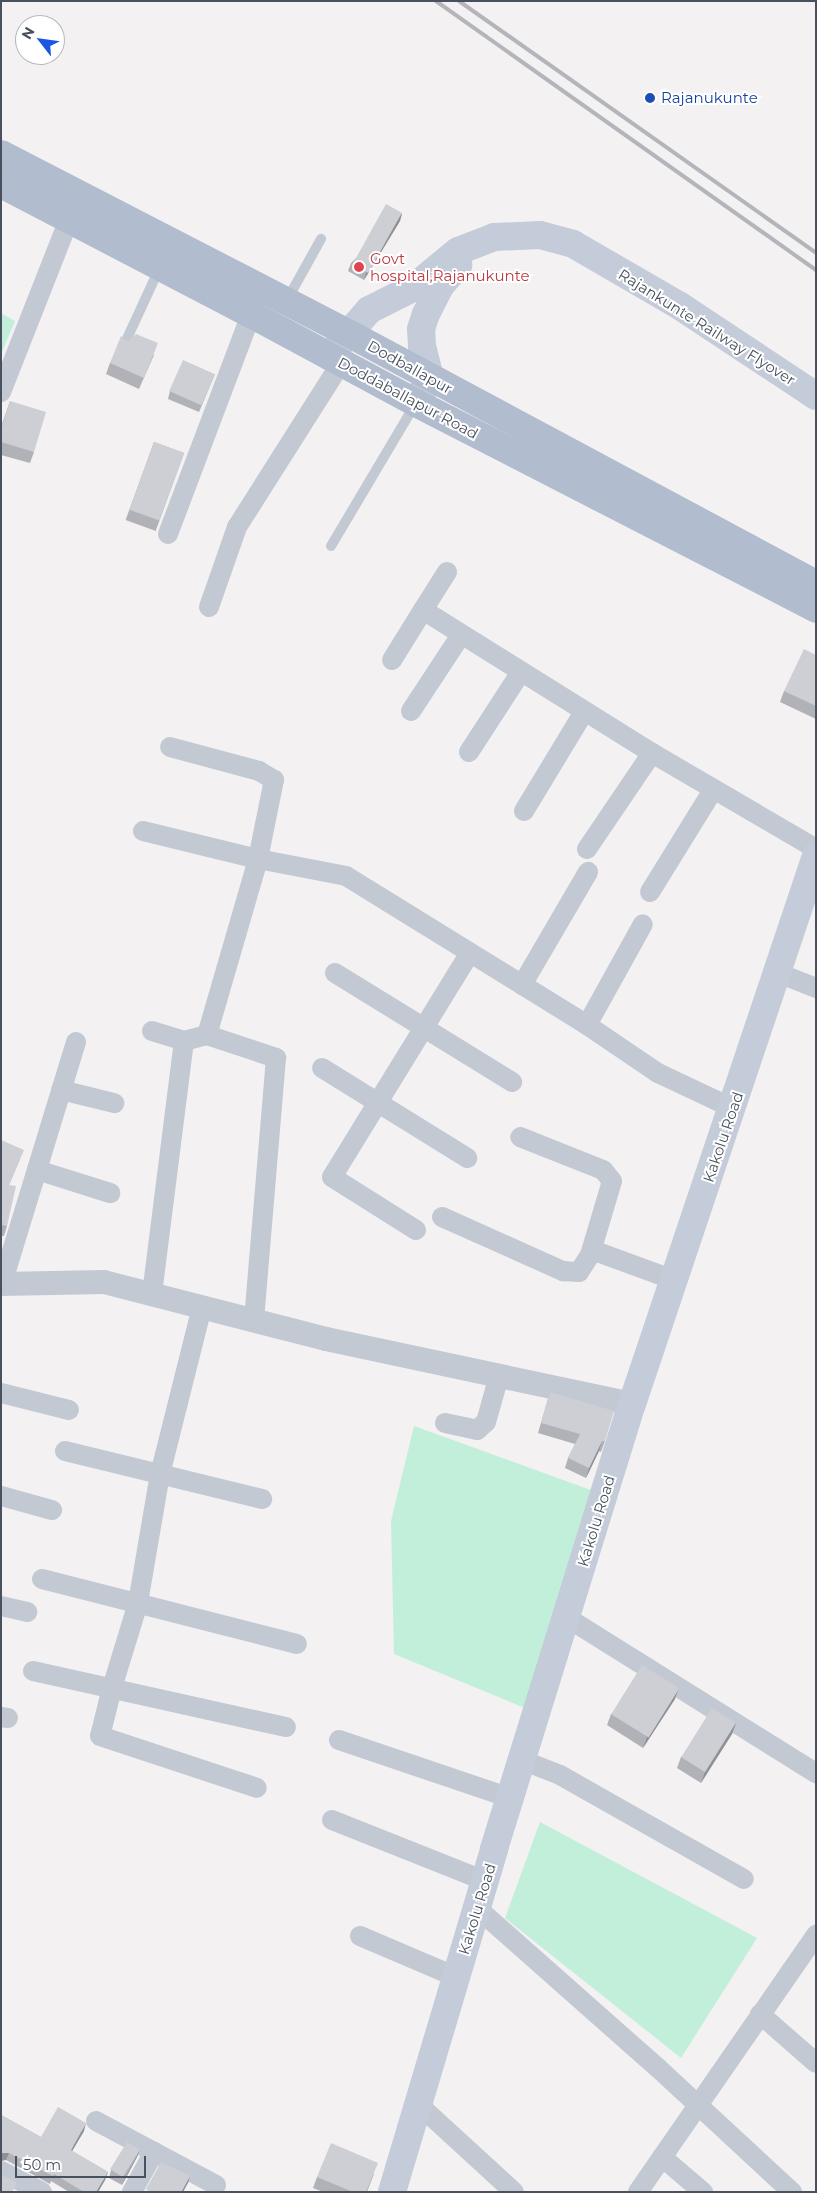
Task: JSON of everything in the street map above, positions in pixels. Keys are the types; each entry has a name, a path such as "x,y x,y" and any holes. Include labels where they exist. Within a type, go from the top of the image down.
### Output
{"main road":[{"name":"Dodballapur","path":"1,154 348,333 816,584"},
{"name":"Doddaballapur Road","path":"1,184 251,314 416,403 816,609"},
{"name":"Rajankunte Railway Flyover","path":"335,360 348,333 369,310 412,288 458,251 494,237 540,235 573,244 680,306 816,396"},
{"name":"Rajankunte Railway Flyover","path":"430,378 422,346 421,329 436,292 452,271 465,259 488,245 514,236"},
{"path":"416,403 430,378"},
{"name":"Kakolu Road","path":"392,2192 510,1798 632,1404 816,856"}],"street":[{"path":"1,392 70,219"},
{"path":"168,534 251,314"},
{"path":"209,607 237,527 335,360"},
{"path":"392,660 446,572"},
{"path":"424,610 584,712 713,790 816,849"},
{"path":"411,711 461,635"},
{"path":"469,752 521,672"},
{"path":"524,811 584,712"},
{"path":"170,747 259,771 274,780 258,859 207,1035"},
{"path":"588,849 652,753"},
{"path":"650,892 713,790"},
{"path":"143,831 258,859 346,876 587,1025 658,1073 732,1108"},
{"path":"522,985 588,872"},
{"path":"587,1025 643,924"},
{"path":"416,1230 332,1177 470,953"},
{"path":"335,973 512,1082"},
{"path":"778,973 816,988"},
{"path":"152,1031 184,1042 207,1035 276,1058 254,1320"},
{"path":"76,1042 2,1284 104,1282 326,1339 632,1404"},
{"path":"152,1294 184,1042"},
{"path":"322,1068 467,1158"},
{"path":"61,1090 114,1103"},
{"path":"442,1217 563,1271 579,1272 592,1250 612,1189 610,1175 603,1170 520,1137"},
{"path":"36,1170 110,1193"},
{"path":"592,1250 674,1280"},
{"path":"202,1307 160,1474 138,1603 112,1688 100,1736 256,1788"},
{"path":"445,1423 477,1430 486,1422 499,1376"},
{"path":"1,1393 69,1410"},
{"path":"65,1451 262,1499"},
{"path":"1,1496 52,1510"},
{"path":"42,1579 296,1644"},
{"path":"1,1606 27,1612"},
{"path":"566,1617 816,1773"},
{"path":"33,1671 286,1727"},
{"path":"339,1740 510,1798"},
{"path":"522,1760 560,1775 744,1879"},
{"path":"332,1820 485,1881"},
{"path":"477,1908 697,2104 792,2192"},
{"path":"360,1936 456,1977"},
{"path":"638,2192 760,2014 812,1948"},
{"path":"760,2014 816,2063"},
{"path":"418,2104 514,2192"},
{"path":"96,2121 216,2185"},
{"path":"132,2192 154,2152"},
{"path":"662,2157 703,2192"},
{"path":"1,2172 42,2192"}],"lane":[{"path":"286,301 321,238"},
{"path":"124,345 160,266"},
{"path":"331,546 416,403"}],"green space":[{"path":"1,313 15,321 1,354"},
{"path":"414,1426 599,1493 525,1708 394,1654 391,1521"},
{"path":"540,1822 757,1938 681,2058 505,1918"}],"building":[{"path":"386,204 402,213 368,273 353,264"},
{"path":"136,334 158,343 144,378 110,363 121,336 129,341"},
{"path":"183,360 215,374 201,405 169,391"},
{"path":"10,401 46,412 34,452 1,442 1,429"},
{"path":"154,442 184,453 159,521 129,510"},
{"path":"804,649 816,655 816,706 784,691"},
{"path":"1,1140 24,1150 9,1185 16,1186 7,1226 1,1225"},
{"path":"550,1392 614,1411 605,1441 602,1441 589,1468 568,1458 580,1434 541,1423"},
{"path":"642,1665 679,1688 649,1738 611,1714"},
{"path":"712,1708 736,1723 705,1772 681,1757"},
{"path":"58,2107 86,2123 71,2150 108,2172 96,2192 84,2192 54,2174 53,2176 9,2153 1,2153 1,2115 41,2137"},
{"path":"127,2142 140,2150 123,2177 110,2169"},
{"path":"331,2143 378,2163 366,2192 353,2192 317,2177"},
{"path":"161,2162 190,2176 181,2192 150,2192 146,2189"},
{"path":"1,2174 17,2183 12,2192 1,2192"}],"railway":[{"path":"436,1 816,270"},
{"path":"459,1 816,253"}],"place":[{"name":"Rajanukunte","path":"650,98"},
{"name":"Govt hospital,Rajanukunte","path":"359,267"}]}
